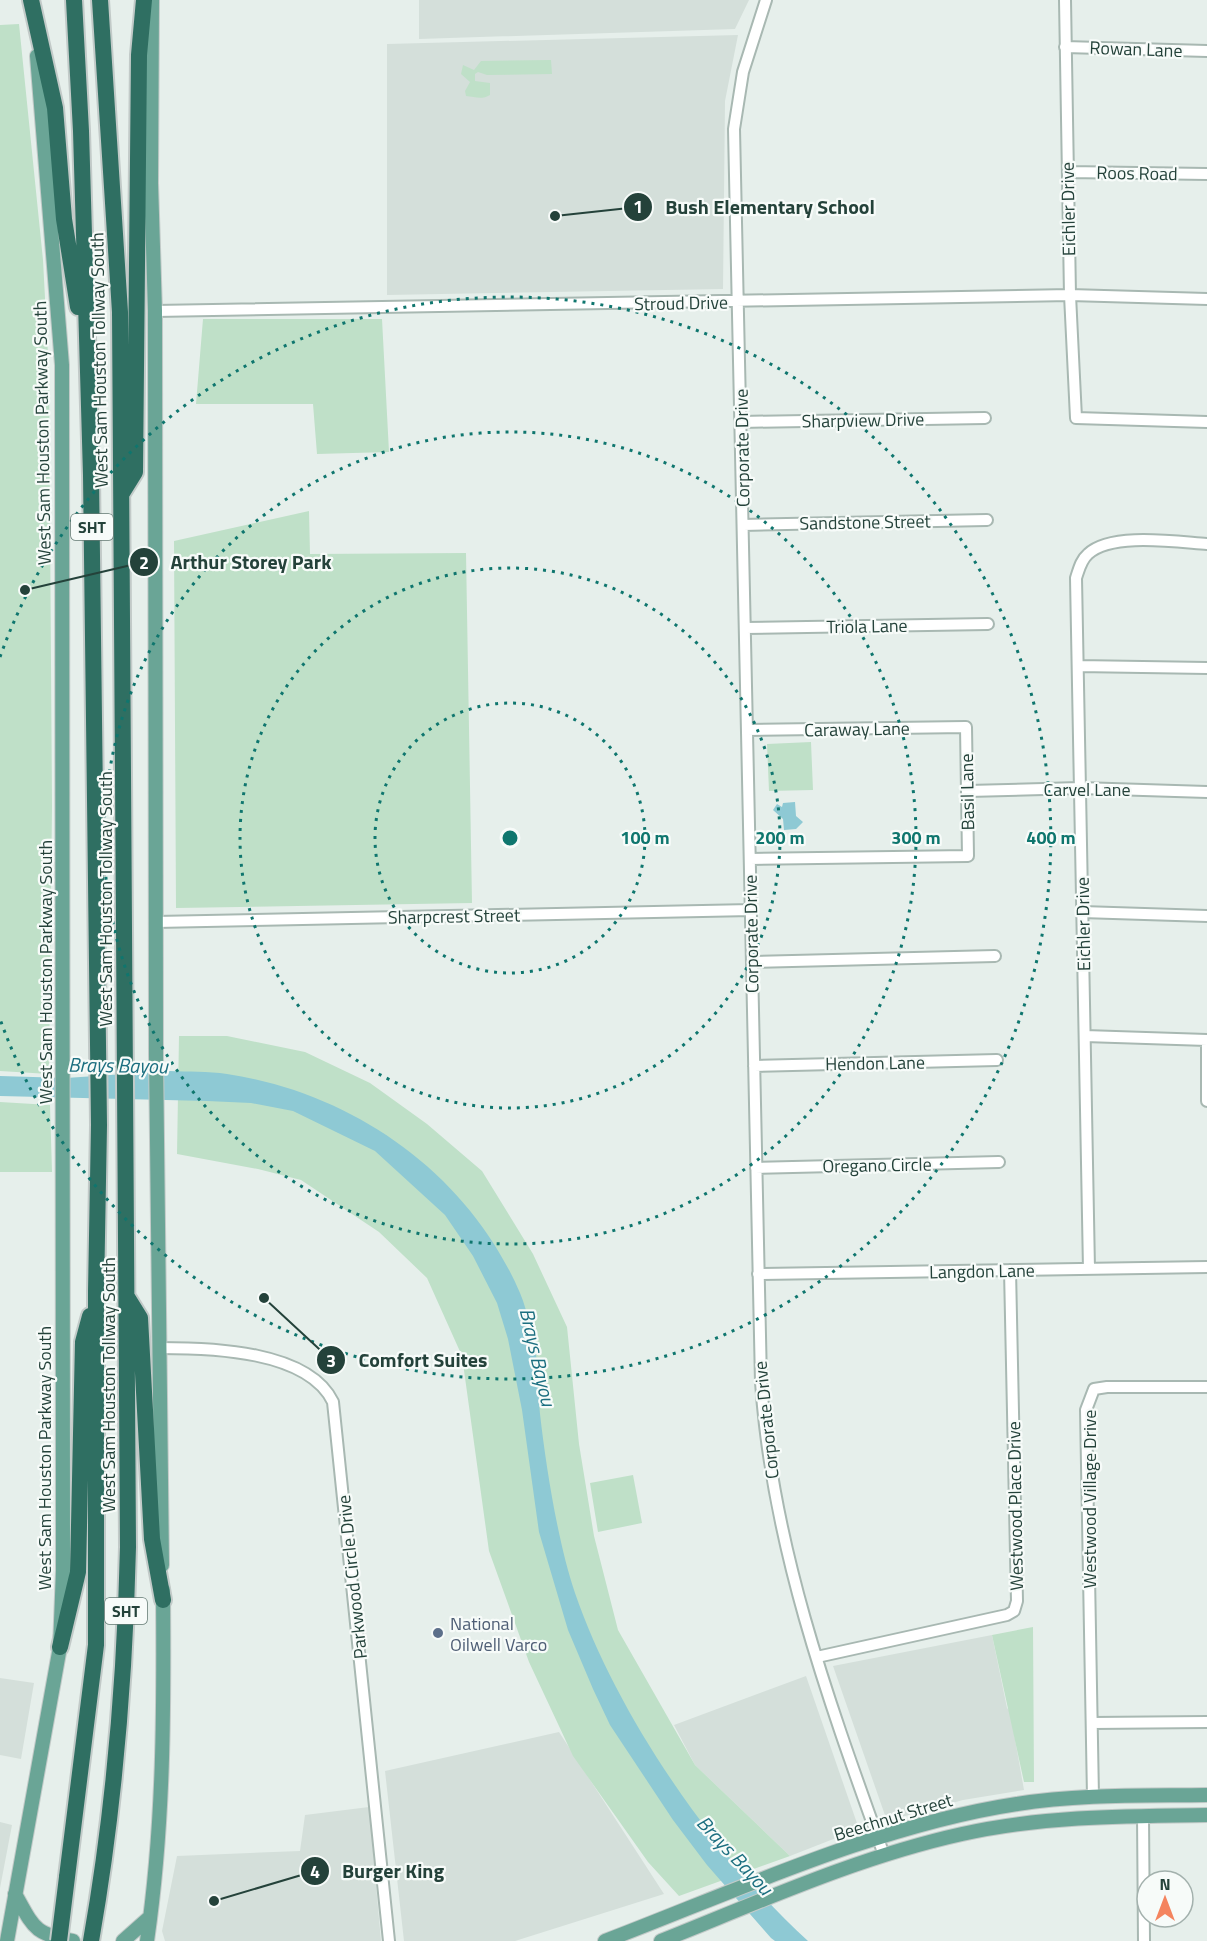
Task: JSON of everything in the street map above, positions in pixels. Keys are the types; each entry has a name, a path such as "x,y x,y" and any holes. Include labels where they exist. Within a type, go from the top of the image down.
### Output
{"highway":[{"path":"30,0 55,108 64,219 89,377"},
{"name":"West Sam Houston Tollway South","path":"58,1941 96,1645 99,1055 89,377 74,0"},
{"name":"West Sam Houston Tollway South","path":"91,1941 112,1794 125,1638 128,1522 122,494 118,263 100,0"},
{"path":"122,494 135,472 139,56 144,0"},
{"path":"60,1647 78,1572 83,1342 96,1292"},
{"path":"127,1297 140,1318 152,1539 163,1600"}],"main road":[{"name":"West Sam Houston Parkway South","path":"7,1941 5,1921 15,1894 60,1647 63,1570 62,364 39,76 30,0"},
{"path":"148,1941 160,1836 163,1752 156,1055 155,311 151,183 152,0"},
{"name":"Beechnut Street","path":"605,1941 878,1839 943,1819 1017,1804 1093,1797 1207,1795"},
{"path":"1166,1796 1166,1815"},
{"path":"1017,1804 1021,1823"},
{"name":"Beechnut Street","path":"661,1941 884,1855 963,1833 1021,1823 1076,1818 1207,1815"},
{"path":"15,1894 33,1926 47,1936 74,1941"},
{"path":"123,1941 149,1922"},
{"path":"653,1922 661,1941"}],"street":[{"name":"Corporate Drive","path":"766,0 743,72 734,129 761,1382 770,1471 788,1560 884,1855"},
{"name":"Eichler Drive","path":"1065,0 1070,295 1076,418 1207,422"},
{"name":"Rowan Lane","path":"1065,47 1207,51"},
{"name":"Roos Road","path":"1068,172 1207,174"},
{"name":"Stroud Drive","path":"155,311 1070,295 1207,298"},
{"name":"Sharpview Drive","path":"741,422 985,418"},
{"name":"Sandstone Street","path":"743,525 987,520"},
{"name":"Eichler Drive","path":"1089,1269 1076,578 1080,566 1089,553 1107,543 1127,541 1207,544"},
{"name":"Triola Lane","path":"745,628 988,624"},
{"path":"1078,666 1207,668"},
{"name":"Caraway Lane","path":"747,730 966,727"},
{"name":"Basil Lane","path":"750,859 968,856 966,727"},
{"name":"Carvel Lane","path":"968,791 1080,788 1207,792"},
{"name":"Sharpcrest Street","path":"156,922 751,910"},
{"path":"1082,912 1207,916"},
{"path":"752,963 995,957"},
{"path":"1085,1036 1207,1040 1207,1101"},
{"name":"Hendon Lane","path":"754,1066 997,1060"},
{"name":"Oregano Circle","path":"756,1168 999,1162"},
{"name":"Langdon Lane","path":"758,1274 1207,1267"},
{"name":"Westwood Place Drive","path":"818,1657 1007,1615 1014,1611 1017,1601 1010,1270"},
{"name":"Parkwood Circle Drive","path":"160,1348 231,1350 266,1358 310,1377 322,1385 333,1402 389,1941"},
{"name":"Westwood Village Drive","path":"1093,1797 1086,1410 1089,1396 1094,1389 1107,1387 1207,1387"},
{"path":"1092,1723 1207,1722"},
{"path":"1143,1816 1144,1941"}],"shaded area":[{"path":"419,0 749,0 735,29 419,39"},
{"path":"738,35 725,101 723,289 387,295 387,44"},
{"path":"992,1635 1007,1708 1010,1711 1024,1790 963,1800 887,1821 833,1666"},
{"path":"806,1676 859,1829 790,1856 695,1765 674,1725"},
{"path":"0,1678 34,1683 21,1759 0,1755"},
{"path":"559,1732 664,1894 515,1941 404,1941 385,1771"},
{"path":"369,1807 381,1941 165,1941 162,1931 177,1856 300,1851 305,1815"},
{"path":"0,1822 12,1825 0,1888"}],"green space":[{"path":"19,24 43,260 49,374 52,806 49,1074 0,1071 0,25"},
{"path":"551,60 552,74 487,75 478,72 475,74 475,81 490,83 490,95 481,98 466,96 465,91 470,82 461,74 463,65 474,70 481,61"},
{"path":"203,319 382,319 389,452 317,454 313,404 196,404"},
{"path":"309,511 310,554 466,553 472,903 176,908 174,541"},
{"path":"811,742 813,790 769,791 767,744"},
{"path":"179,1036 227,1036 305,1052 370,1083 427,1124 482,1171 533,1254 567,1327 579,1444 594,1536 618,1630 695,1765 790,1856 679,1896 648,1862 573,1756 529,1662 489,1551 462,1356 427,1278 379,1232 301,1180 258,1169 177,1154"},
{"path":"0,1102 50,1105 52,1172 0,1172"},
{"path":"633,1475 642,1523 598,1532 590,1483"},
{"path":"1033,1627 1034,1782 1024,1782 992,1635"}],"water":[{"path":"795,802 796,816 803,822 796,829 784,830 783,819 773,810 777,804 782,807 783,803"},
{"path":"169,1071 227,1074 274,1084 319,1100 362,1120 402,1146 438,1176 471,1211 498,1250 525,1308 537,1362 539,1407 558,1528 575,1593 593,1639 642,1734 704,1825 737,1867 808,1941 775,1941 771,1938 707,1865 673,1820 610,1725 568,1630 539,1532 522,1410 508,1339 497,1303 473,1256 445,1215 375,1151 293,1111 251,1103 0,1096 0,1076 66,1078"}],"place":[{"name":"Bush Elementary School","path":"555,216"},
{"name":"Arthur Storey Park","path":"25,590"},
{"name":"Comfort Suites","path":"264,1298"},
{"name":"National Oilwell Varco","path":"438,1633"},
{"name":"Burger King","path":"214,1901"}],"water label":[{"name":"Brays Bayou","path":"118,1065"},
{"name":"Brays Bayou","path":"538,1357"},
{"name":"Brays Bayou","path":"735,1855"}]}
